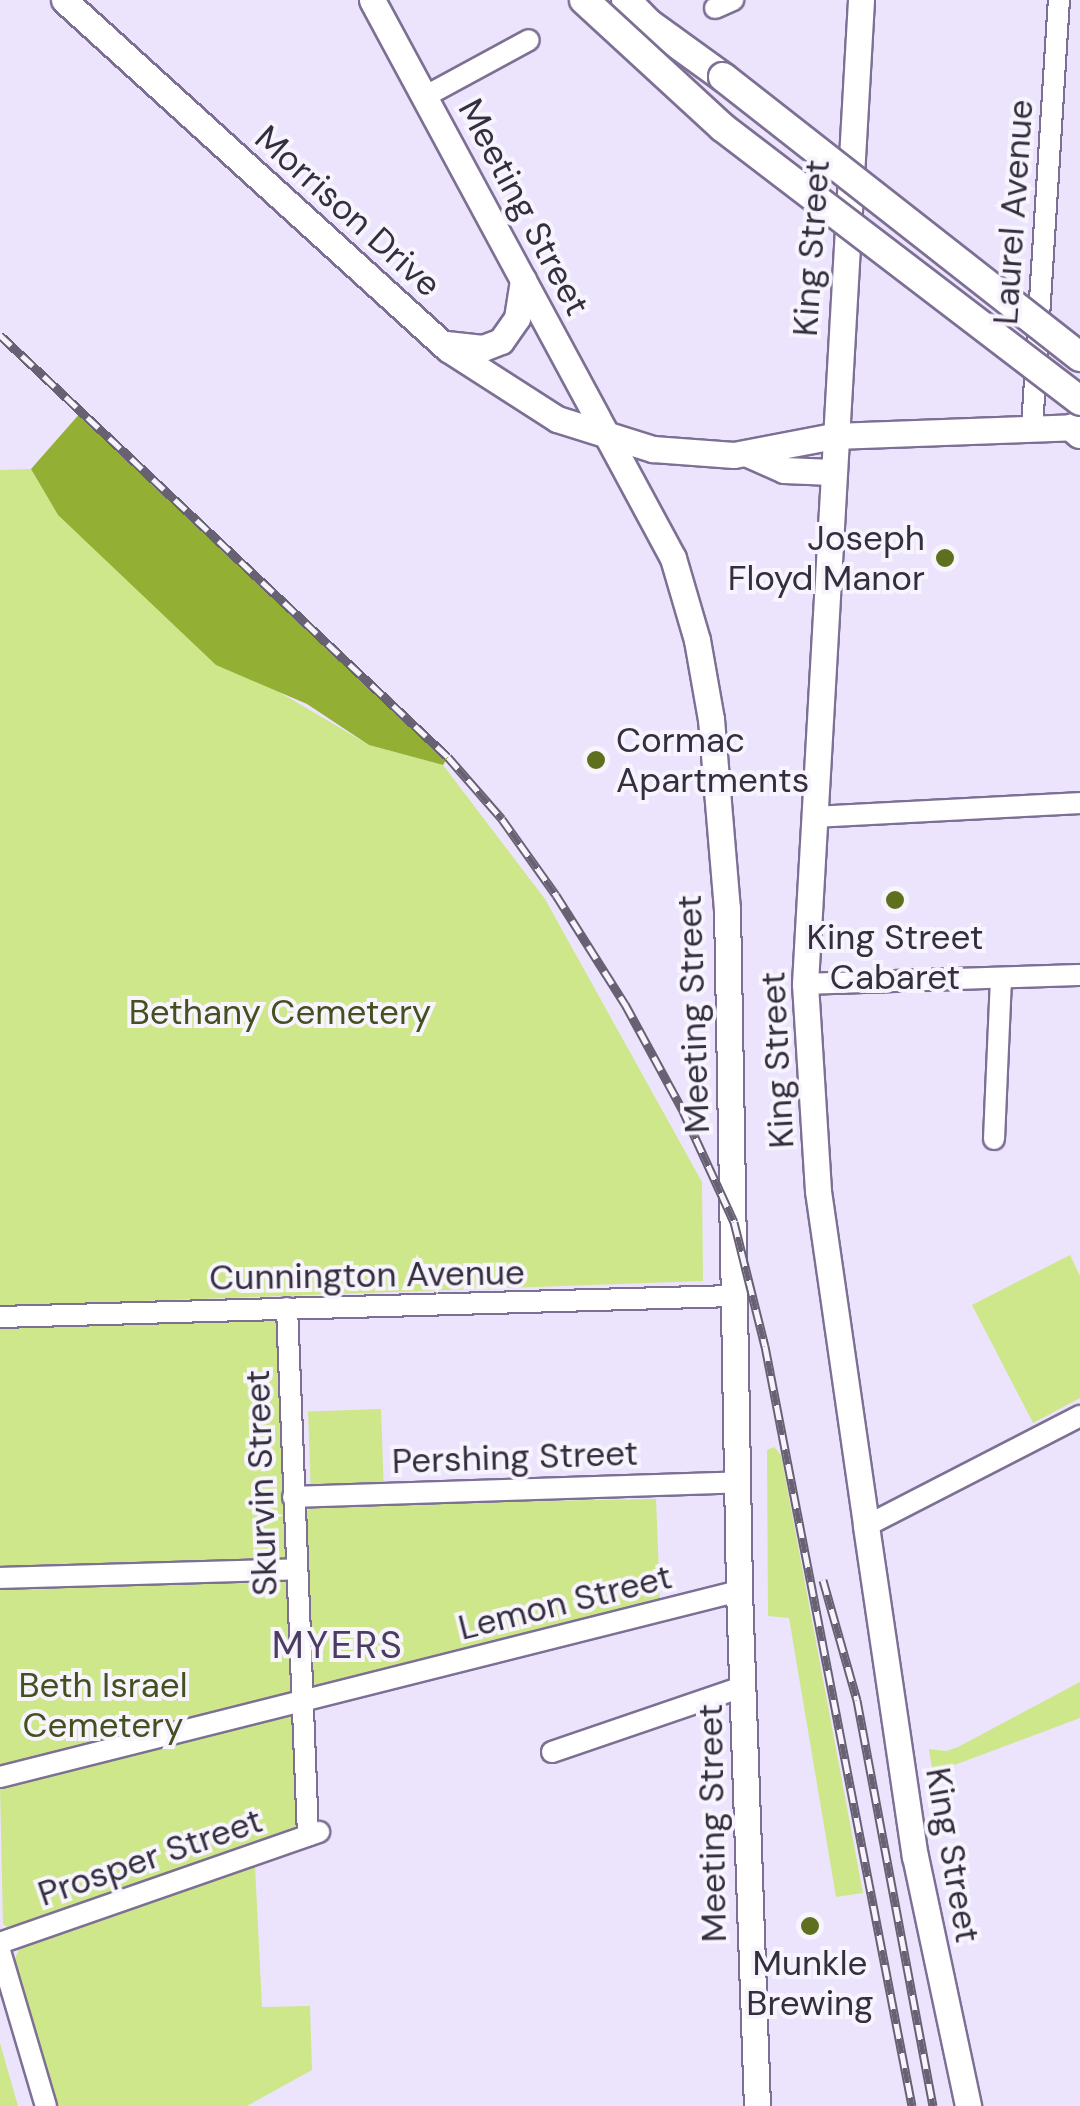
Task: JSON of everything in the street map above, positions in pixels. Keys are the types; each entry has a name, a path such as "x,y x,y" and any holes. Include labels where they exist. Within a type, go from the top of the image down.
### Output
{"highway":[{"path":"584,0 722,127 1078,422"},
{"path":"626,0 647,22 1080,356"},
{"path":"652,0 723,77"}],"main road":[{"name":"Morrison Drive","path":"64,0 442,344 557,420 654,448 748,454"},
{"name":"Meeting Street","path":"372,0 672,558 697,640 711,719 727,908 738,1591 758,2106"},
{"name":"King Street","path":"860,0 805,984 818,1191 866,1526 915,1856 968,2106"},
{"path":"442,344 474,349 501,341 517,318 522,279"},
{"path":"748,454 834,436 1032,428 1078,422"},
{"path":"748,454 784,470 832,472"}],"street":[{"name":"Laurel Avenue","path":"1032,428 1059,0"},
{"path":"424,96 529,40"},
{"path":"814,818 1080,803"},
{"path":"805,984 1080,975"},
{"path":"994,1139 1001,978"},
{"name":"Cunnington Avenue","path":"0,1318 735,1296"},
{"name":"Skurvin Street","path":"287,1308 302,1702 315,1834"},
{"path":"866,1526 1080,1416"},
{"name":"Pershing Street","path":"293,1497 739,1482"},
{"path":"0,1578 297,1570"},
{"name":"Lemon Street","path":"0,1778 738,1591"},
{"path":"552,1752 744,1686"},
{"name":"Prosper Street","path":"0,1947 315,1834"},
{"path":"0,1947 46,2106"}],"green space":[{"path":"82,411 448,757 443,765 369,745 307,704 216,665 58,515 31,469"},
{"name":"Bethany Cemetery","path":"31,469 58,515 132,584 274,689 369,745 443,765 545,899 702,1182 703,1281 0,1306 0,470"},
{"path":"1070,1255 1080,1276 1080,1398 1033,1423 972,1305"},
{"path":"270,1318 279,1325 288,1556 281,1561 0,1571 0,1326"},
{"path":"381,1409 384,1482 311,1485 308,1412"},
{"path":"774,1447 781,1455 863,1893 836,1897 789,1618 768,1616 767,1450"},
{"path":"656,1499 660,1601 321,1690 310,1686 301,1516 314,1505"},
{"name":"Beth Israel Cemetery","path":"282,1578 290,1584 294,1689 285,1699 0,1771 0,1586"},
{"path":"1080,1682 1080,1718 941,1770 934,1781 929,1749 946,1751 958,1747"},
{"path":"287,1715 295,1718 297,1826 13,1931 3,1924 0,1787"},
{"path":"255,1866 262,2007 310,2006 312,2070 247,2106 55,2106 13,1963 21,1945"},
{"path":"0,2043 18,2106 0,2106"}],"railway":[{"path":"0,335 448,757 502,819 556,895 625,1004 683,1111 734,1222 765,1346 912,2106"},
{"path":"823,1580 857,1700 933,2106"}],"place":[{"name":"Joseph Floyd Manor","path":"945,558"},
{"name":"Cormac Apartments","path":"596,760"},
{"name":"King Street Cabaret","path":"895,900"},
{"name":"Munkle Brewing","path":"810,1926"}],"district":[{"name":"MYERS","path":"338,1646"}]}
